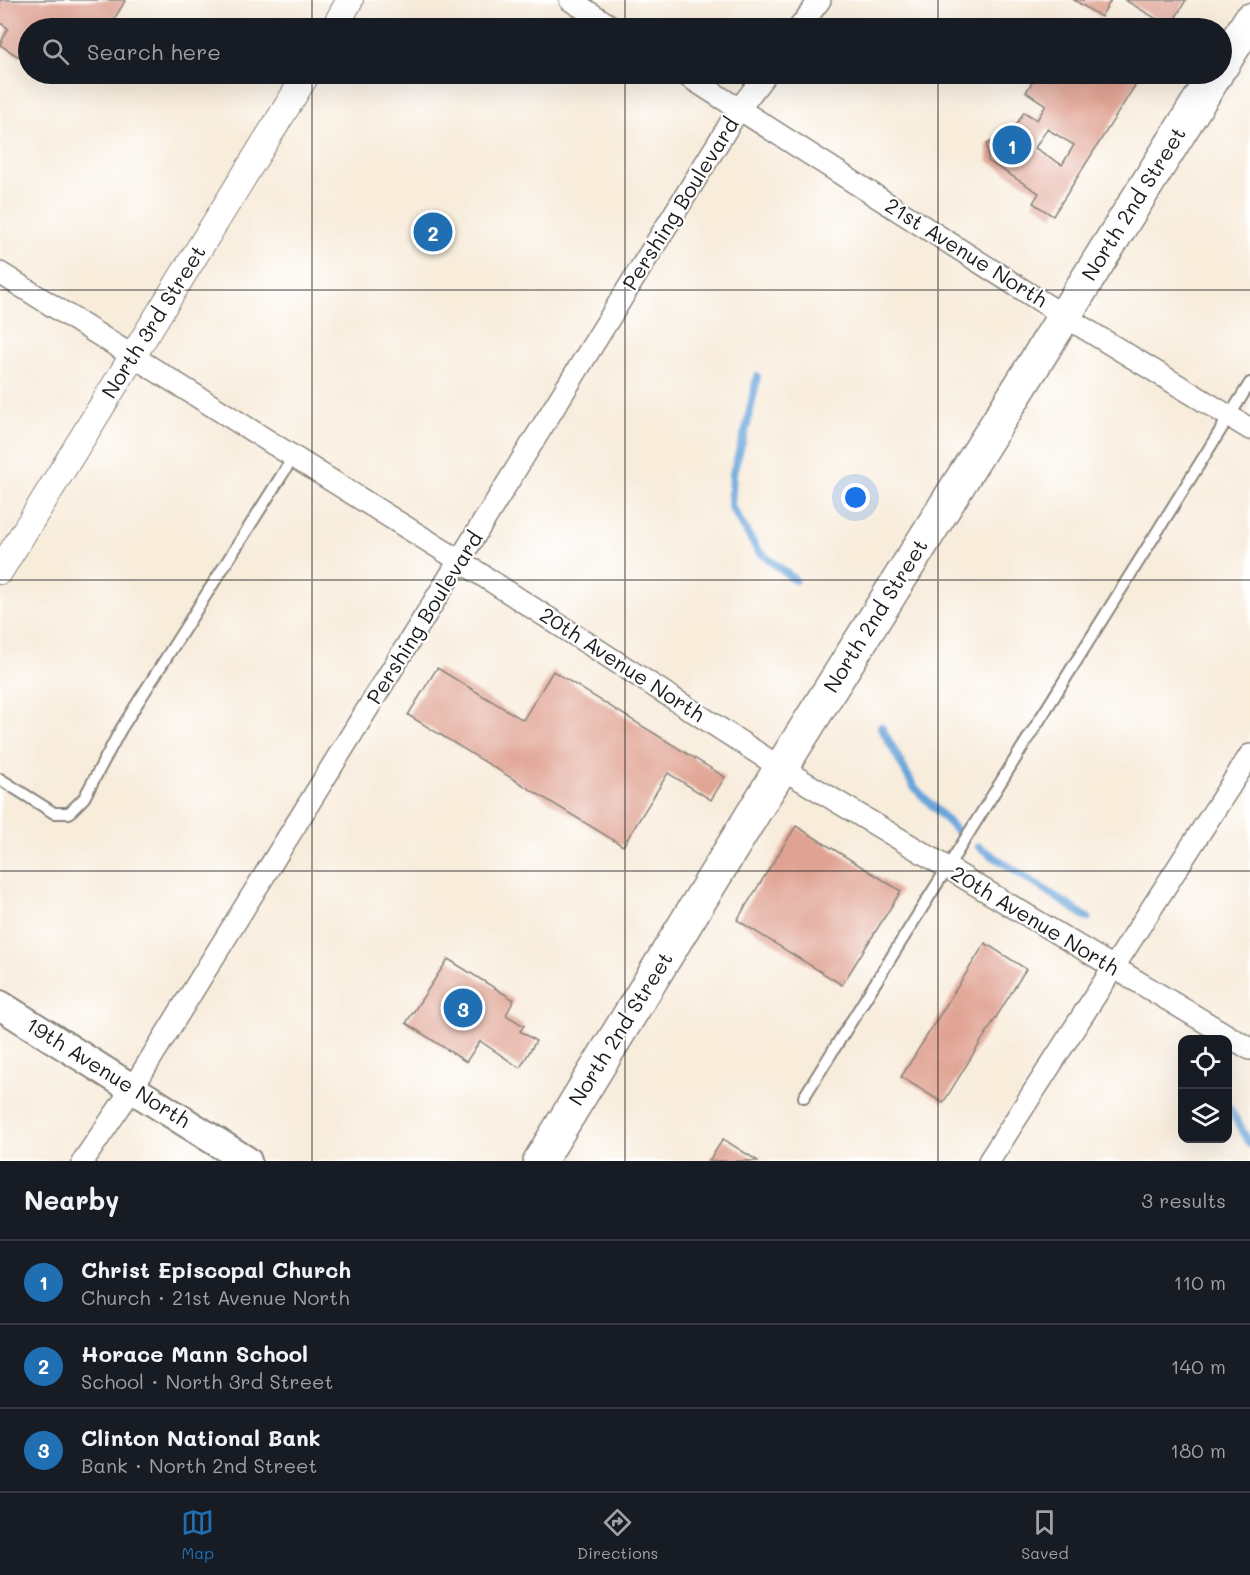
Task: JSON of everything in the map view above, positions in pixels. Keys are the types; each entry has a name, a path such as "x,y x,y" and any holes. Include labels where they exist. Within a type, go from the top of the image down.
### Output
{"main road":[{"path":"1232,48 1250,20"},
{"name":"North 2nd Street","path":"540,1161 781,768 1210,84"},
{"name":"19th Avenue North","path":"0,1005 247,1161"}],"street":[{"path":"340,18 350,0"},
{"path":"570,0 599,18"},
{"path":"806,18 820,0"},
{"name":"North 3rd Street","path":"0,571 301,84"},
{"name":"21st Avenue North","path":"700,84 1064,316 1250,429"},
{"name":"Pershing Boulevard","path":"83,1161 132,1089 739,109 758,84"},
{"name":"20th Avenue North","path":"0,273 460,561 781,768 1250,1049"},
{"path":"989,1161 1250,755"}],"lane":[{"path":"804,1097 949,869 1250,383"},
{"path":"0,779 54,813 69,813 84,798 121,729 294,456"}],"building":[{"path":"0,0 125,1 115,18 18,18 18,56 0,45 8,28 0,23"},
{"path":"1074,0 1111,0 1101,17"},
{"path":"1125,0 1186,0 1175,18 1155,18"},
{"path":"1031,84 1136,84 1053,216 1033,203 1039,193 988,161 987,144 1004,135 1008,138 1024,112 1037,120 1046,105 1026,92","holes":["1047,129 1074,145 1062,165 1035,148"]},
{"path":"437,668 523,720 553,671 725,777 711,800 668,773 623,846 408,715"},
{"path":"796,826 901,891 842,985 737,920"},
{"path":"985,943 1026,969 943,1103 901,1077"},
{"path":"448,959 514,1000 506,1015 524,1026 520,1031 536,1041 520,1068 480,1041 466,1062 406,1023"},
{"path":"723,1139 758,1161 709,1161"}],"waterway":[{"path":"757,377 747,425 733,473 731,506 758,551 795,580"},
{"path":"881,727 914,787 957,831"},
{"path":"979,847 1088,918"},
{"path":"1232,1113 1250,1144"}],"place":[{"name":"Christ Episcopal Church","path":"1012,145"},
{"name":"Horace Mann School","path":"433,232"},
{"name":"Clinton National Bank","path":"463,1008"}]}
